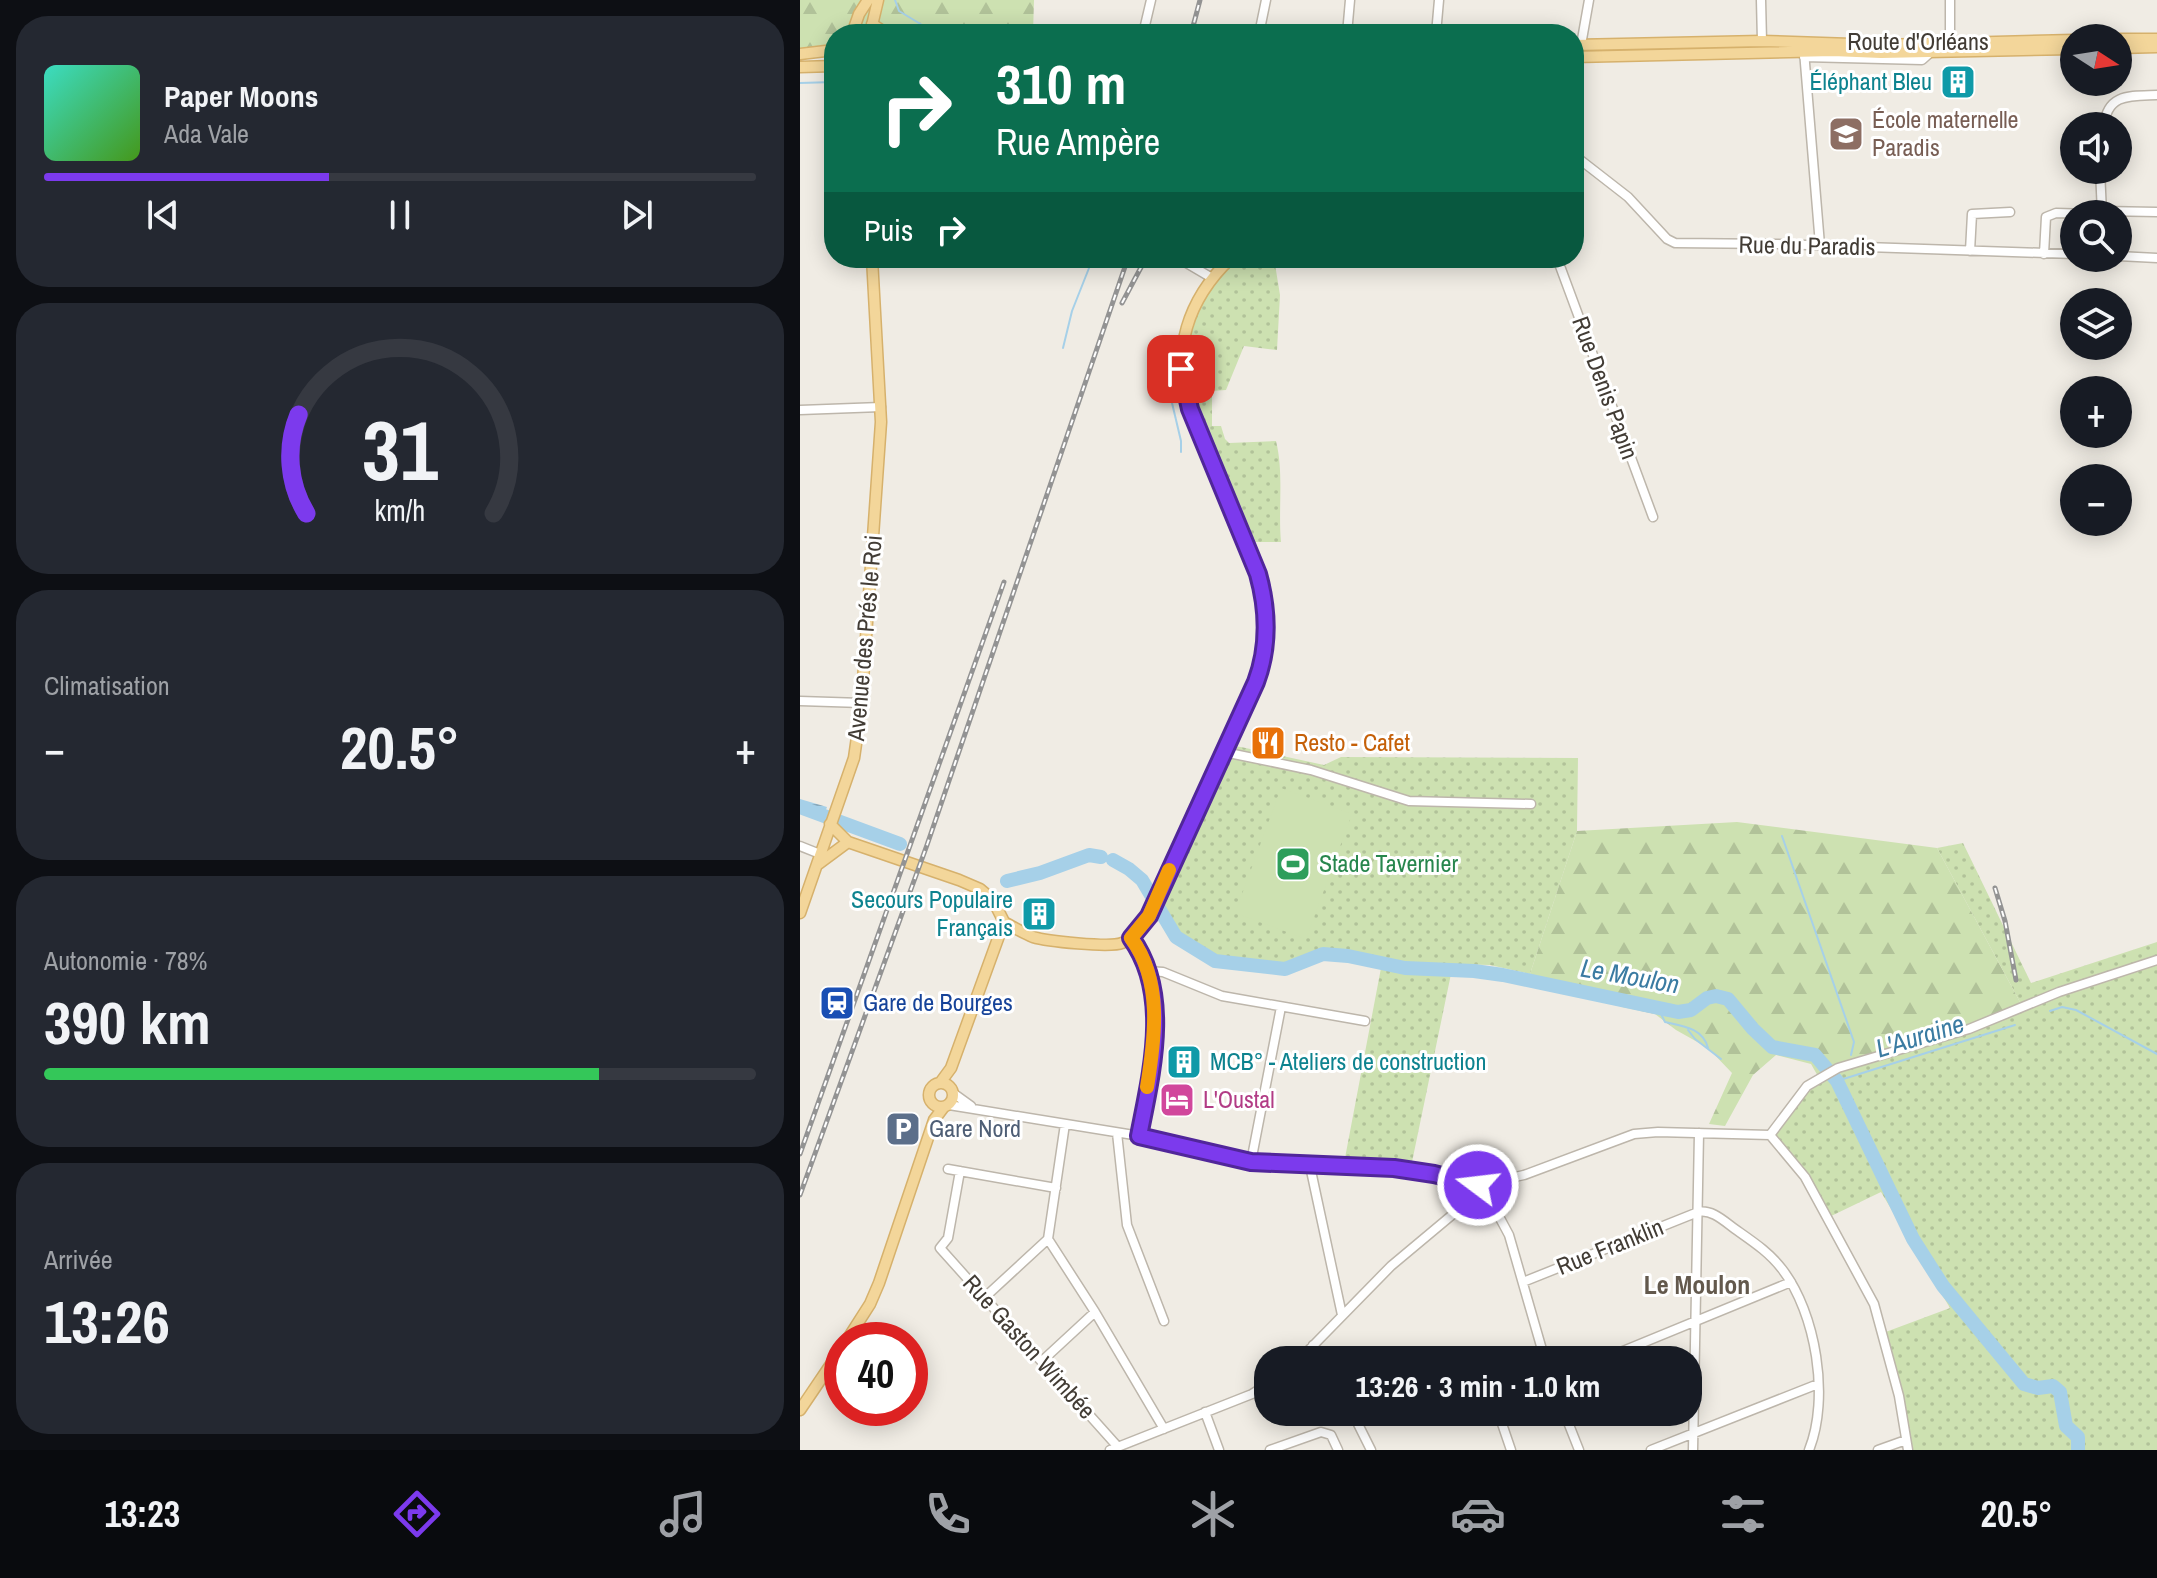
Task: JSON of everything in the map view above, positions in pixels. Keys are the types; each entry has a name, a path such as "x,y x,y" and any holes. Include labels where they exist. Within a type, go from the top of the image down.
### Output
{"main road":[{"path":"856,24 868,0"},
{"path":"872,24 878,0"},
{"path":"2132,39 2157,39"},
{"name":"Route d'Orléans","path":"1584,51 1656,56 1765,47 2060,40"},
{"name":"Route d'Orléans","path":"1584,49 1681,42 1765,47 1804,54 2060,49"},
{"path":"2132,48 2157,47"},
{"path":"800,54 824,51"},
{"path":"800,67 824,66"},
{"name":"Avenue des Prés le Roi","path":"801,908 854,758 862,703 881,407 873,268"},
{"path":"830,824 845,840 972,885 993,900 1004,922 1047,941 1122,944 1149,916 1258,675 1265,643 1266,615 1258,574 1190,409 1182,377 1181,357 1186,327 1197,299 1222,268"},
{"path":"821,850 845,840"},
{"path":"816,866 845,840"},
{"path":"858,1322 879,1283 1004,922"},
{"path":"800,1410 824,1375"}],"street":[{"path":"1145,24 1151,0"},
{"path":"1261,24 1266,0"},
{"path":"1348,24 1350,0"},
{"path":"1437,24 1439,0"},
{"path":"1583,24 1589,0"},
{"path":"1761,0 1765,47"},
{"path":"1950,0 1950,43"},
{"path":"1804,54 1820,245"},
{"path":"2107,112 2113,103 2125,96 2157,95"},
{"name":"Rue du Paradis","path":"1584,163 1628,197 1667,239 1675,243 2060,254"},
{"path":"1970,251 1972,214 2010,212"},
{"path":"2132,212 2157,212"},
{"path":"2044,254 2046,217 2060,213"},
{"path":"2132,257 2157,258"},
{"path":"1195,268 1212,278"},
{"name":"Rue Denis Papin","path":"1561,268 1653,517"},
{"path":"800,410 881,407"},
{"path":"800,701 862,703"},
{"path":"1224,752 1311,770 1409,801 1531,804"},
{"path":"800,846 821,850"},
{"path":"1131,938 1147,971 1155,1025 1139,1136"},
{"path":"1770,1135 1793,1103 1819,1078 1838,1068 1969,1029 2059,992 2157,960"},
{"path":"1147,971 1163,972 1222,996 1365,1021"},
{"path":"1251,1162 1281,1007"},
{"path":"945,1097 971,1106 1139,1136 1251,1162 1394,1168 1453,1179 1484,1187 1483,1198"},
{"path":"984,1298 1048,1239 1065,1124"},
{"path":"1117,1133 1127,1225 1164,1321"},
{"path":"1693,1450 1699,1133"},
{"path":"1458,1210 1477,1186 1524,1175 1634,1134 1770,1135 1805,1177 1874,1304 1899,1396 1908,1450"},
{"path":"1310,1166 1342,1315"},
{"path":"948,1169 1056,1188"},
{"name":"Rue Gaston Wimbée","path":"960,1171 948,1238 940,1248 1042,1361 1114,1448"},
{"path":"1453,1179 1469,1194 1483,1198 1498,1213 1509,1235 1541,1346"},
{"path":"1313,1345 1411,1248 1458,1210 1483,1198 1501,1181"},
{"path":"1698,1212 1711,1212 1755,1243 1791,1282 1810,1328 1818,1384 1817,1427 1809,1450"},
{"name":"Rue Franklin","path":"1523,1282 1698,1212"},
{"path":"1048,1239 1164,1429"},
{"path":"1635,1346 1791,1282"},
{"path":"1042,1361 1095,1312"},
{"path":"1651,1450 1818,1384"},
{"path":"1114,1448 1254,1393"},
{"path":"1205,1412 1219,1450"},
{"path":"1359,1426 1371,1450"},
{"path":"1503,1426 1511,1450"},
{"path":"1570,1426 1579,1450"},
{"path":"1270,1450 1294,1446 1326,1432 1331,1435 1338,1450"},
{"path":"1878,1450 1906,1440"}],"green space":[{"path":"800,0 1034,0 1033,24 824,24 824,52 800,54"},
{"path":"1227,268 1276,268 1280,295 1277,350 1244,346 1226,390 1212,391 1212,426 1221,426 1229,443 1276,441 1280,466 1281,542 1251,542 1201,425 1187,378 1187,344 1191,329 1202,302"},
{"path":"1219,745 1324,765 1341,757 1578,758 1577,831 1530,974 1490,965 1413,963 1344,950 1309,958 1285,969 1215,961 1176,937 1157,905"},
{"name":"Stade Tavernier","path":"1281,788 1352,814 1306,939 1235,913"},
{"path":"1737,822 1937,848 2021,1004 2003,1016 1819,1078 1811,1064 1776,1055 1753,1075 1725,1126 1709,1124 1732,1073 1708,1048 1655,1014 1622,1007 1530,974 1577,831"},
{"path":"1963,843 2031,983 2157,942 2157,1450 1911,1450 1883,1333 1950,1308 1881,1192 1827,1218 1804,1177 1770,1135 1819,1078 2021,1004 1937,848"},
{"path":"1381,968 1451,974 1412,1162 1345,1158"}],"water":[{"path":"800,799 827,807 822,820 800,811"}],"waterway":[{"path":"895,0 899,11 920,24"},
{"path":"800,83 824,82"},
{"path":"1063,348 1072,311 1089,268"},
{"path":"1168,386 1181,452"},
{"name":"Le Moulon","path":"800,807 900,844"},
{"path":"1782,836 1854,1042 1851,1055"},
{"name":"Le Moulon","path":"1007,881 1089,855 1101,857"},
{"name":"Le Moulon","path":"1113,860 1142,880 1176,937 1215,961 1285,969 1323,954 1348,956 1405,968 1503,975 1678,1012 1691,1010 1707,998 1716,996 1728,999 1772,1047 1815,1055 1837,1081 1913,1239 1943,1286 2024,1384 2038,1388 2053,1386 2060,1392 2066,1426 2078,1437 2078,1450"},
{"name":"L'Auraine","path":"2050,1011 2062,1007 2076,1010 2157,1054"},
{"path":"1658,1008 1665,1022 1697,1032 1708,1048"},
{"name":"L'Auraine","path":"1837,1081 2015,1025"},
{"path":"1688,1030 1721,1059"}],"railway":[{"path":"1194,24 1200,0"},
{"path":"800,1195 927,845 1125,268"},
{"path":"1122,303 1141,268"},
{"path":"800,1154 1004,582"},
{"path":"1995,888 2005,921 2016,980"}],"slow traffic":[{"path":"1147,1087 1155,1025 1154,1008 1147,971 1131,938 1149,916 1169,870"}],"place":[{"name":"Éléphant Bleu","path":"1958,82"},
{"name":"École maternelle Paradis","path":"1846,134"},
{"name":"Resto - Cafet","path":"1268,743"},
{"name":"Stade Tavernier","path":"1293,864"},
{"name":"Secours Populaire Français","path":"1039,914"},
{"name":"Gare de Bourges","path":"837,1003"},
{"name":"MCB° - Ateliers de construction","path":"1184,1062"},
{"name":"L'Oustal","path":"1177,1100"},
{"name":"Gare Nord","path":"903,1129"}],"district":[{"name":"Le Moulon","path":"1697,1285"}],"route":[{"path":"1181,369 1190,409 1258,574 1266,630 1264,654 1256,682 1149,916 1131,938 1147,971 1155,1025 1139,1136 1251,1162 1394,1168 1478,1185"}]}
